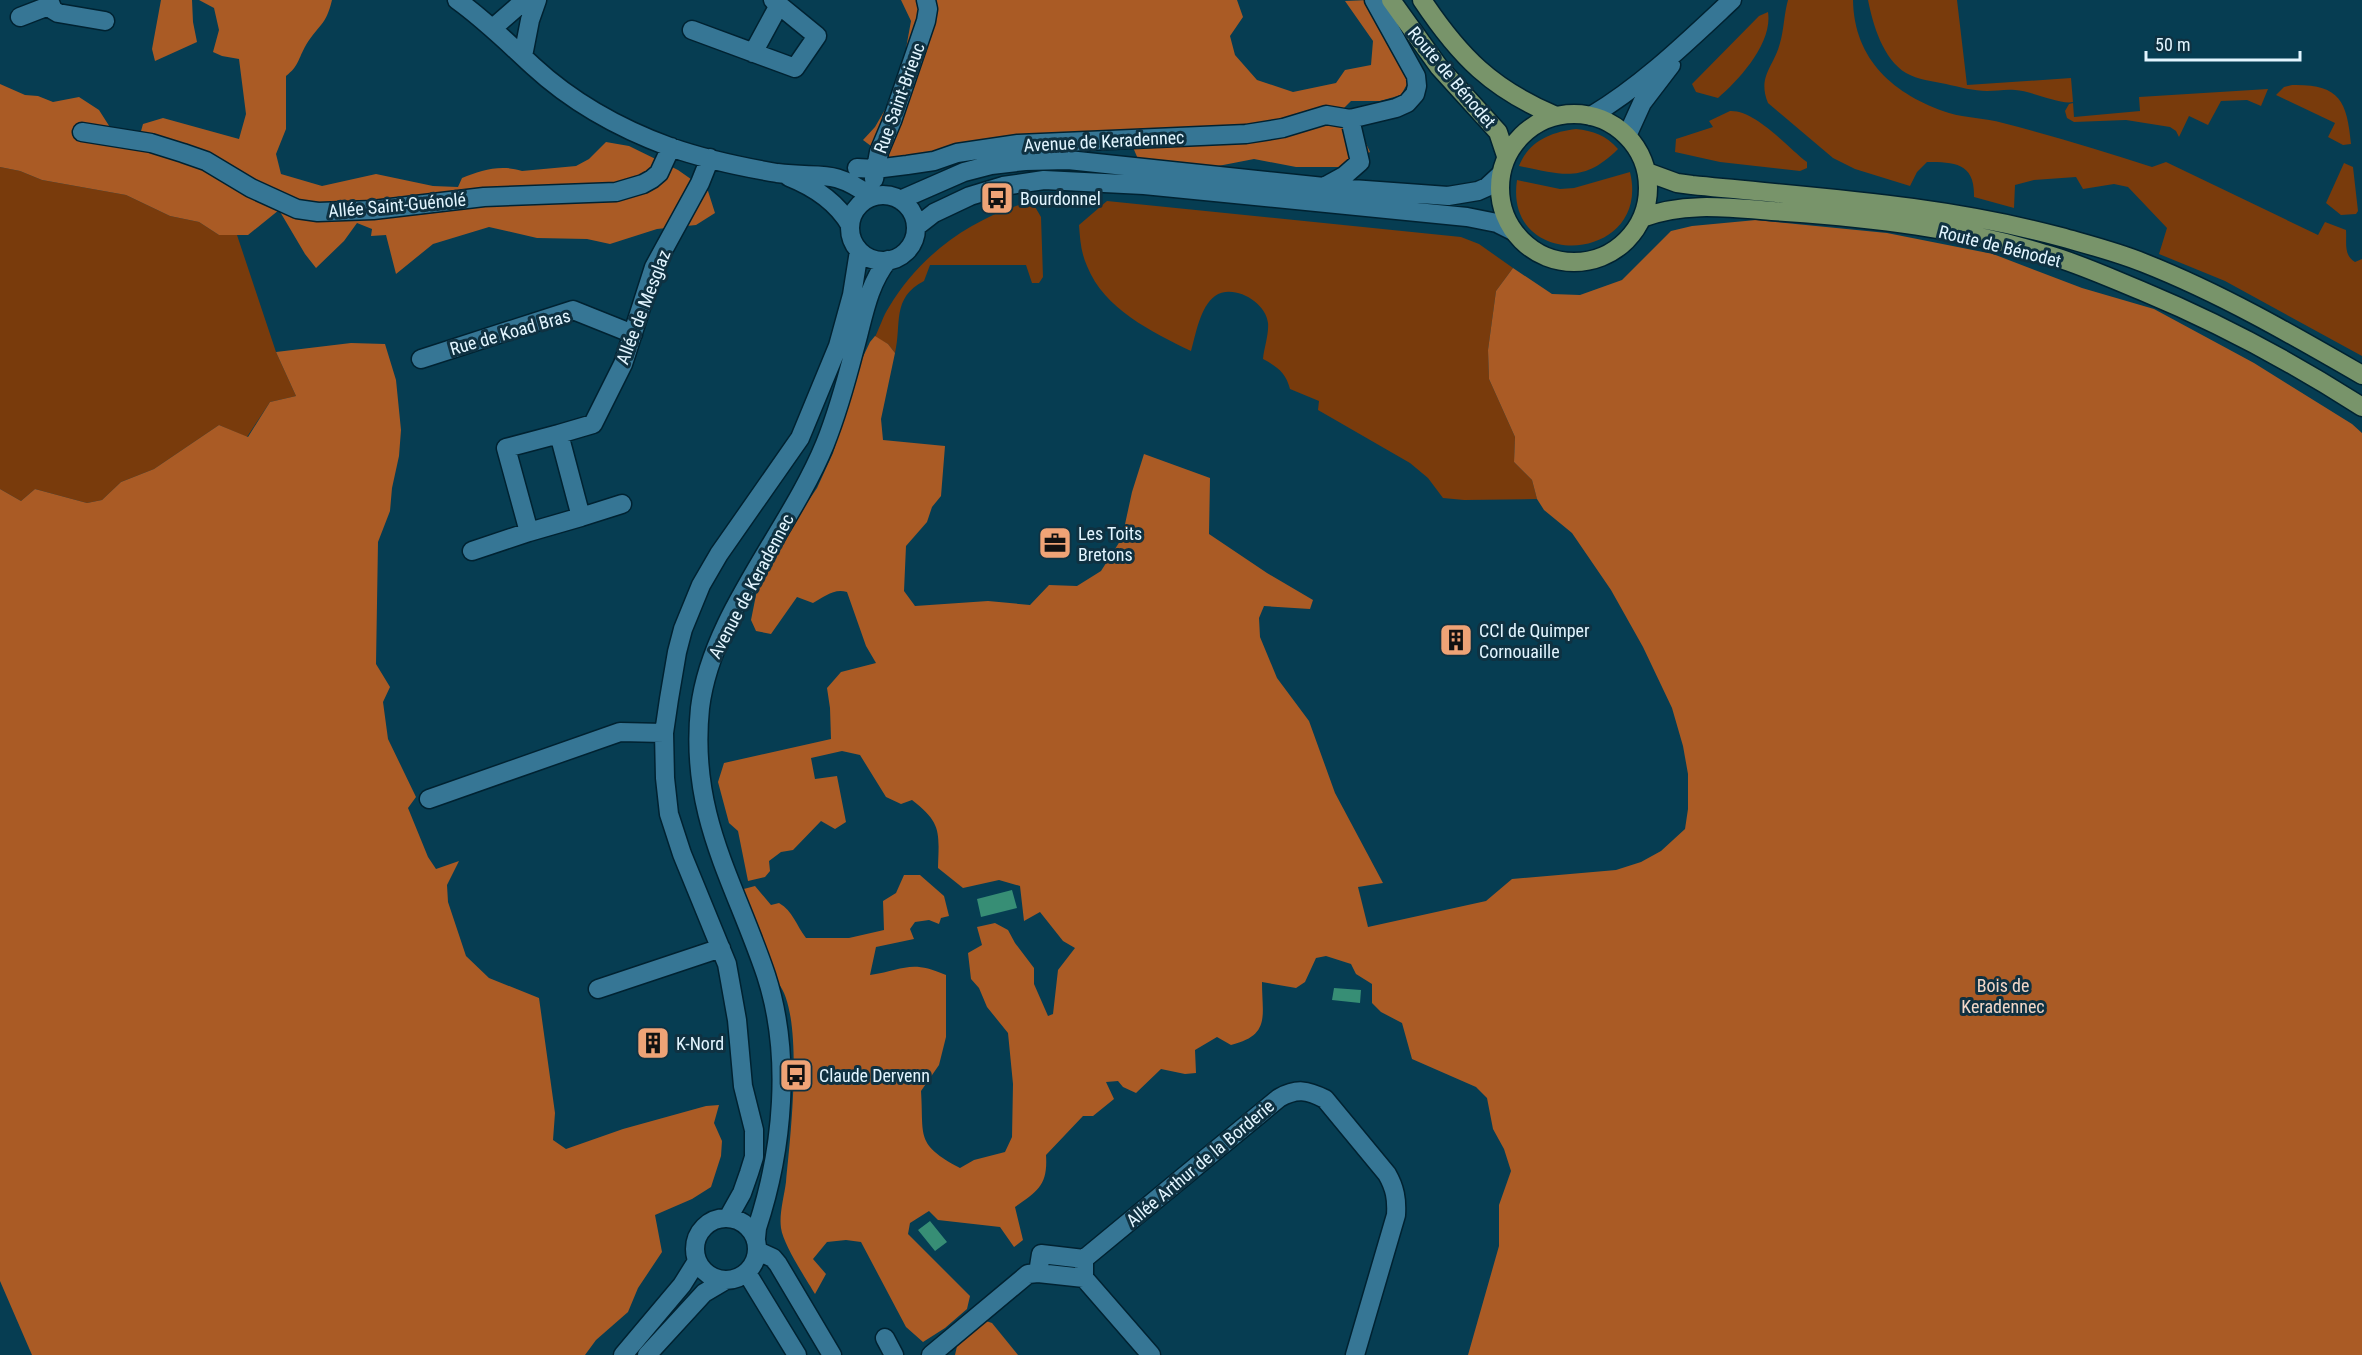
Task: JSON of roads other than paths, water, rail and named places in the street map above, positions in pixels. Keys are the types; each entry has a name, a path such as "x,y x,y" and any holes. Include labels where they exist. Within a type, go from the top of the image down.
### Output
{"main road":[{"name":"Route de Bénodet","path":"1391,0 1428,54 1498,132 1504,165"},
{"name":"Route de Bénodet","path":"1422,0 1451,40 1482,72 1515,98 1556,116"},
{"path":"1574,114 1591,116 1611,123 1636,147 1647,172 1648,196 1642,218 1634,233 1617,249 1596,259 1573,262 1550,259 1530,248 1513,231 1504,214 1500,194 1504,165 1516,141 1534,126 1556,116 1574,114"},
{"name":"Route de Bénodet","path":"1647,172 1677,183 1838,198 1970,216 2096,247 2143,262 2246,309 2362,375"},
{"name":"Route de Bénodet","path":"1642,218 1671,209 1704,208 1850,217 1950,232 2045,254 2197,314 2287,362 2362,407"}],"street":[{"path":"457,0 493,28 553,83 627,128 671,147 710,158 779,173 836,177 855,185 873,197 892,197 900,200 913,215 914,239 901,255 888,260 878,260 859,251 854,244 850,225 836,205 817,191 779,173"},
{"path":"493,28 525,0"},
{"path":"523,56 530,20 537,0"},
{"name":"Rue Saint-Brieuc","path":"873,197 866,168 879,152 892,120 926,21 928,9 926,0"},
{"name":"Route de Bénodet","path":"1374,0 1412,66 1417,86 1415,94 1407,103 1378,114"},
{"path":"1591,116 1609,105 1688,42 1732,0"},
{"path":"20,17 50,2 53,10 58,13 105,21"},
{"path":"692,30 753,53 795,68 817,36 776,2 753,53"},
{"path":"1627,136 1642,103 1688,42"},
{"name":"Avenue de Keradennec","path":"866,168 934,161 957,153 1018,144 1246,134 1283,128 1326,115 1350,119 1378,114"},
{"path":"1324,187 1344,176 1360,162 1350,119"},
{"name":"Allée Saint-Guénolé","path":"82,132 151,143 206,161 251,188 297,209 312,212 372,210 484,197 616,192 652,179 659,172 671,147"},
{"name":"Allée de Mesglaz","path":"529,532 506,448 593,424 622,364 654,267 700,183 710,158"},
{"path":"900,200 943,180 980,168 1044,160 1068,160 1324,187 1448,196 1478,191 1487,187 1504,165"},
{"path":"915,227 934,213 970,196 1003,186 1052,180 1144,185 1272,200 1457,216 1490,221 1513,231"},
{"path":"850,225 855,209 873,197"},
{"name":"Avenue de Keradennec","path":"728,1218 742,1194 754,1157 754,1130 742,1086 741,1050 731,980 722,948 674,832 667,798 664,733 683,629 701,585 729,539 800,438 837,346 852,295 859,251"},
{"name":"Avenue de Keradennec","path":"757,1245 757,1228 774,1167 780,1129 781,1084 777,1021 767,976 710,828 701,780 699,727 702,697 715,651 825,444 835,417 869,295 879,271 888,260"},
{"name":"Rue de Koad Bras","path":"421,359 573,310 633,334"},
{"path":"559,434 580,517"},
{"path":"780,468 805,484"},
{"path":"472,551 622,504"},
{"path":"429,799 620,732 664,733"},
{"path":"598,989 722,948"},
{"name":"Allée Arthur de la Borderie","path":"1084,1259 1279,1098 1291,1091 1305,1090 1325,1099 1387,1174 1394,1187 1397,1202 1396,1215 1355,1355"},
{"path":"757,1245 756,1259 747,1273 735,1280 716,1279 706,1274 697,1261 694,1246 703,1227 711,1221 728,1218 739,1220 746,1225 757,1245 778,1264 832,1355"},
{"path":"1038,1273 1041,1254 1084,1259 1084,1278 1151,1355"},
{"path":"623,1355 677,1292 697,1261"},
{"path":"747,1273 797,1355"},
{"path":"931,1355 1028,1274 1084,1278"},
{"path":"647,1355 704,1293 726,1280"},
{"path":"885,1338 894,1355"}],"place":[{"name":"Bourdonnel","path":"997,198"},
{"name":"Les Toits Bretons","path":"1055,543"},
{"name":"CCI de Quimper Cornouaille","path":"1456,640"},
{"name":"K-Nord","path":"653,1043"},
{"name":"Claude Dervenn","path":"796,1075"}],"park label":[{"name":"Bois de Keradennec","path":"2003,995"}]}
